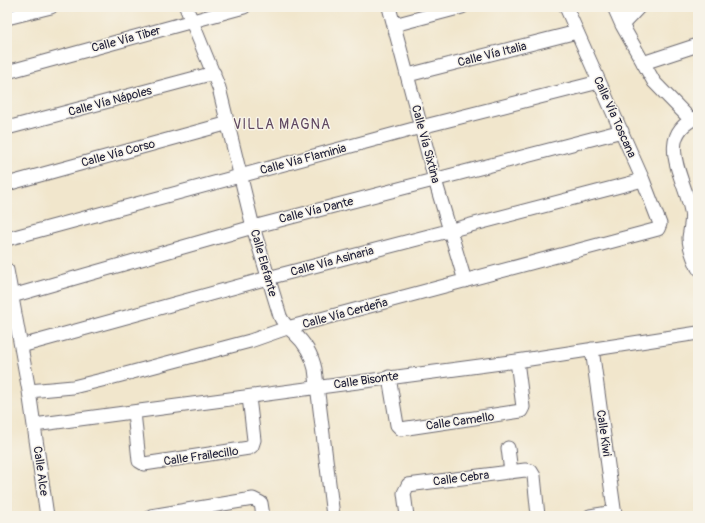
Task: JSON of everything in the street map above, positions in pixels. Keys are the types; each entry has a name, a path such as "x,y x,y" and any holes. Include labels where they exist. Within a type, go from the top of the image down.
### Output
{"street":[{"path":"7,18 50,7"},
{"name":"Calle Elefante","path":"186,7 214,73 228,123 253,227 280,316 287,328 302,341 313,358 333,516"},
{"name":"Calle Vía Tiber","path":"7,72 244,7"},
{"name":"Calle Vía Sixtina","path":"389,7 435,180 465,281"},
{"path":"394,25 462,7"},
{"name":"Calle Vía Toscana","path":"566,7 643,180 660,224 660,228"},
{"path":"614,7 622,25 654,82 695,118 681,128 677,135 674,152 691,210 692,222 689,239 696,263"},
{"path":"622,25 639,7"},
{"name":"Calle Vía Italia","path":"408,75 577,32"},
{"path":"643,63 696,45"},
{"name":"Calle Vía Nápoles","path":"7,128 214,73"},
{"name":"Calle Vía Flaminia","path":"7,239 421,127 599,82"},
{"name":"Calle Vía Corso","path":"7,184 228,123"},
{"name":"Calle Vía Dante","path":"12,296 253,227 622,132"},
{"name":"Calle Vía Asinaria","path":"21,346 268,278 643,180"},
{"name":"Calle Vía Cerdeña","path":"29,391 74,386 110,378 250,341 287,328 660,228"},
{"name":"Calle Alce","path":"7,270 29,391 47,516"},
{"name":"Calle Bisonte","path":"34,425 517,360 698,333"},
{"name":"Calle Kiwi","path":"592,349 615,514"},
{"name":"Calle Camello","path":"389,377 397,425 401,429 521,411 523,407 517,360"},
{"name":"Calle Frailecillo","path":"134,412 139,461 142,464 249,448 252,446 254,440 249,397"},
{"path":"508,448 511,472"},
{"name":"Calle Cebra","path":"406,516 404,490 408,485 525,470 531,471 534,476 538,516"},
{"path":"151,516 247,499 258,500 262,507 263,516"},
{"path":"590,516 615,514"}],"district":[{"name":"VILLA MAGNA","path":"282,124"}]}
